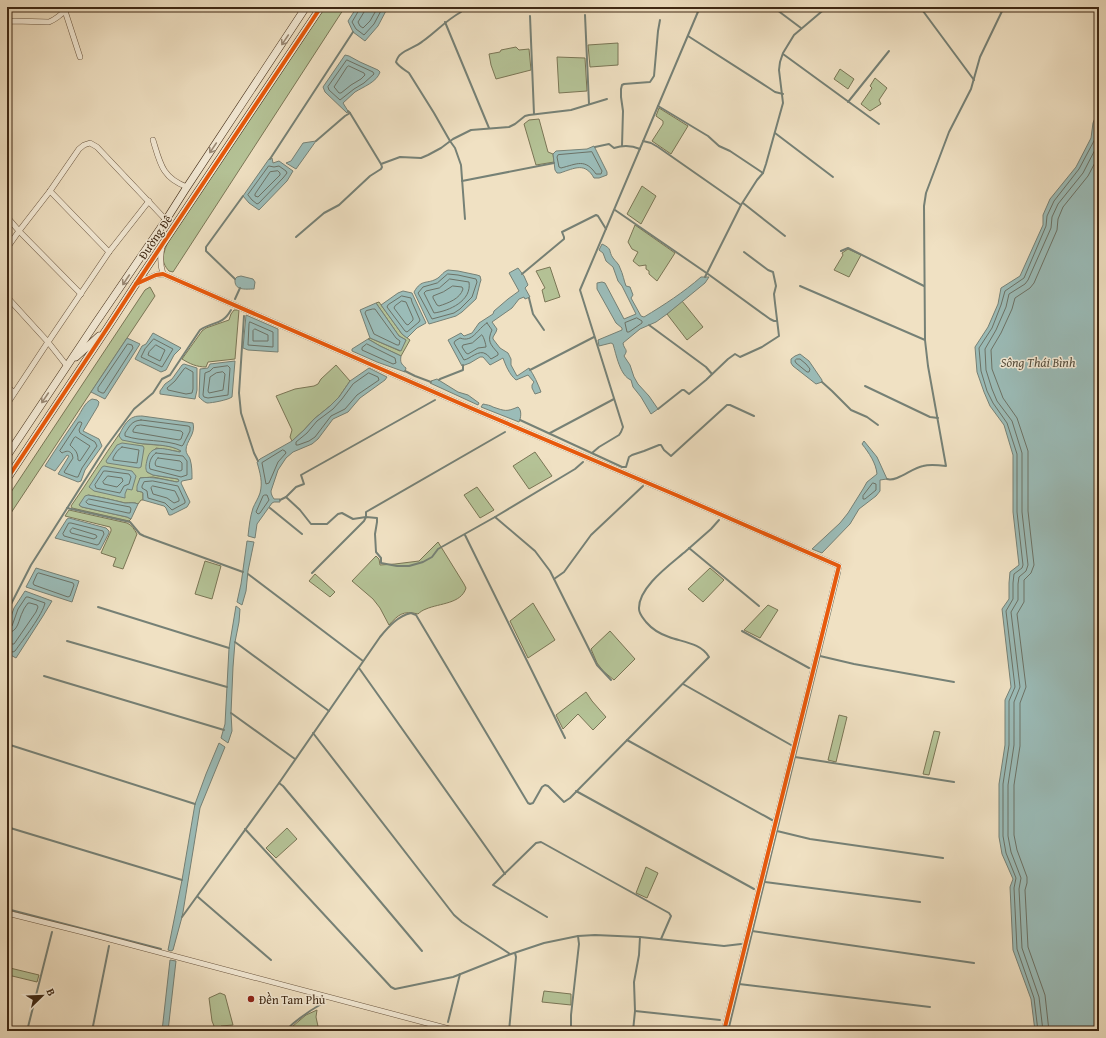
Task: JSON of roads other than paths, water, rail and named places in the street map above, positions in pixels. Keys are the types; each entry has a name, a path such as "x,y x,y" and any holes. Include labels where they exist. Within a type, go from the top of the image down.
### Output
{"street":[{"name":"Đường Đê","path":"7,456 166,220 306,7"},
{"name":"Đường Đê","path":"7,479 311,23 320,7"},
{"path":"7,22 49,22 67,9 80,57"},
{"path":"153,140 165,172 177,183 187,186"},
{"path":"7,248 84,144 90,143 97,147 166,220"},
{"path":"50,191 109,252"},
{"path":"7,404 109,252 148,201"},
{"path":"7,217 81,294"},
{"path":"162,245 160,254 163,274"},
{"path":"136,284 156,275 163,274 839,566 724,1031"},
{"path":"7,297 48,342 67,366 108,327"},
{"path":"7,386 14,393"},
{"path":"7,913 457,1031"}],"water":[{"path":"357,7 388,7 378,26 365,41 353,32 348,21"},
{"path":"345,55 380,72 376,79 355,92 343,103 348,111 347,113 325,92 323,87"},
{"name":"Sông Thái Bình","path":"1099,108 1099,1031 1035,1031 1031,999 1013,950 1010,887 1013,879 1002,854 999,837 999,784 1005,745 1005,700 1011,687 1002,609 1009,599 1010,572 1019,565 1013,512 1013,455 1004,425 990,406 984,392 977,372 975,347 988,327 998,304 1001,288 1020,276 1043,225 1043,215 1050,199 1076,167 1091,138 1093,123"},
{"path":"316,141 296,169 286,163 291,161 303,143"},
{"path":"594,146 607,172 607,175 594,178 591,173 583,168 575,168 557,173 555,170 553,154 556,151 587,149"},
{"path":"272,158 273,163 279,161 293,171 287,181 259,210 249,203 243,196 269,159"},
{"path":"602,244 609,249 619,265 626,286 630,287 633,295 631,298 641,316 644,317 674,298 701,277 709,277 705,283 667,314 656,322 640,329 623,343 626,351 624,356 630,365 634,377 658,409 651,414 633,387 631,380 627,378 621,369 613,344 611,343 599,346 598,340 622,330 622,328 616,323 597,289 597,283 605,283 624,319 636,314 618,281 613,267 606,261 603,253 599,250"},
{"path":"518,268 528,285 525,288 530,297 519,299 512,308 492,322 497,329 493,339 500,348 508,353 511,359 511,365 517,376 529,368 541,392 535,394 532,388 534,382 528,375 516,380 510,373 503,358 490,365 483,357 480,357 462,366 448,340 461,333 464,336 472,333 479,323 493,314 494,311 519,291 509,273"},
{"path":"448,270 480,276 481,280 476,299 456,316 429,324 414,292 422,283 438,278"},
{"path":"241,276 253,279 255,282 254,289 244,289 236,286 235,279"},
{"path":"403,291 412,293 426,323 417,328 407,338 402,334 381,305"},
{"path":"376,303 399,336 406,340 401,351 370,338 360,310"},
{"path":"246,315 278,329 278,352 248,350 243,348"},
{"path":"153,333 181,348 174,355 166,370 161,372 135,359 142,346 146,344"},
{"path":"127,338 140,344 105,399 91,392"},
{"path":"368,339 401,356 401,363 406,368 405,372 352,351 352,349"},
{"path":"800,354 809,361 822,382 816,384 793,366 791,359"},
{"path":"235,361 232,397 207,403 199,397 200,369 208,368 210,364"},
{"path":"184,364 197,368 197,390 195,399 160,394 160,391 165,384 172,379"},
{"path":"369,368 387,377 360,398 348,412 333,419 318,439 312,444 293,452 286,458 278,470 271,491 274,499 280,499 280,502 272,503 257,524 255,538 248,536 252,511 261,489 261,478 257,462 292,441 339,397 350,381"},
{"path":"437,379 458,392 468,395 479,403 478,405 430,383 431,381"},
{"path":"92,399 99,402 98,406 83,431 99,439 102,446 85,470 81,481 78,482 58,474 69,456 67,455 55,471 45,466 85,405"},
{"path":"483,404 506,410 511,410 518,407 521,414 519,422 481,407"},
{"path":"142,416 193,423 193,431 186,447 186,453 191,461 192,479 182,481 181,483 190,502 187,507 171,515 169,515 164,506 143,500 143,493 137,491 137,486 140,478 179,481 178,479 153,475 147,472 146,466 149,454 156,449 160,448 181,451 166,446 122,440 119,436 131,418"},
{"path":"864,441 877,457 887,479 880,480 880,491 859,509 850,524 822,553 812,549 840,523 867,482 877,474 874,462 862,444"},
{"path":"122,443 143,446 141,467 139,468 107,463 106,461 117,445"},
{"path":"104,466 132,471 136,476 132,490 127,489 125,498 94,491 89,487"},
{"path":"88,495 125,503 138,504 131,519 79,505 85,496"},
{"path":"69,518 106,528 109,531 100,550 55,538"},
{"path":"247,541 254,542 248,571 246,591 242,605 237,602"},
{"path":"36,568 79,581 72,602 26,587"},
{"path":"25,591 52,601 16,658 7,653 7,628 14,608"},
{"path":"236,606 240,609 233,667 231,713 232,731 228,743 221,738 225,724 229,648"},
{"path":"219,743 225,747 200,808 182,917 173,950 171,951 168,950 195,804"},
{"path":"170,960 176,961 168,1031 162,1031"}],"waterway":[{"path":"592,453 619,435 623,427 580,290 700,7"},
{"path":"773,7 801,28"},
{"path":"705,277 741,205 763,173 783,103 779,70 783,53 794,35 827,7"},
{"path":"920,7 974,80"},
{"path":"887,479 895,479 926,465 946,466 928,366 925,340 924,206 926,193 949,132 971,89 980,57 1004,7"},
{"path":"461,12 420,43 400,55 396,62 409,73 455,148 461,165 465,219"},
{"path":"585,15 589,104"},
{"path":"530,16 534,114"},
{"path":"622,146 622,85 650,82 654,76 660,20"},
{"path":"445,22 489,128"},
{"path":"270,159 353,32"},
{"path":"688,36 775,92 783,94"},
{"path":"848,102 889,51"},
{"path":"783,54 879,124"},
{"path":"348,111 381,164 400,157 421,158 471,130 509,127 525,116 571,110 607,99"},
{"path":"658,106 708,136 719,146 730,151 763,173"},
{"path":"316,141 350,113"},
{"path":"775,133 833,177"},
{"path":"643,141 658,147 741,205"},
{"path":"595,147 609,144 614,148 627,146 640,149"},
{"path":"462,181 554,163"},
{"path":"296,237 324,213 339,205 370,176 381,169 381,164"},
{"path":"235,279 206,251 206,247 243,196"},
{"path":"743,203 785,236"},
{"path":"615,210 770,319 777,321"},
{"path":"522,274 564,239 562,232 596,215 606,229"},
{"path":"841,251 848,248 924,286"},
{"path":"658,409 682,390 689,394 735,354 740,357 762,347 779,336 774,294 776,286 773,272 744,252"},
{"path":"800,286 925,340"},
{"path":"235,299 240,288"},
{"path":"529,298 533,314 544,330"},
{"path":"7,612 31,565 106,447 134,409 153,393 162,379 170,375 200,330 221,321 231,310"},
{"path":"244,316 239,393 241,413 258,461"},
{"path":"649,325 706,367 712,374"},
{"path":"530,370 594,337"},
{"path":"439,380 463,370 463,365"},
{"path":"405,371 431,382"},
{"path":"822,382 851,410 867,417 878,425"},
{"path":"865,386 930,417 938,418"},
{"path":"550,433 614,399"},
{"path":"435,400 301,475 304,484 296,487 286,497 300,510 311,524 327,524 338,514 342,513 353,519 366,517 377,518 375,534 376,552 381,558 381,563 397,566 409,566 423,562 432,557 438,549 495,517 575,469 583,462"},
{"path":"520,420 622,467 626,467 629,457 659,445 661,445 671,456 727,405 754,416"},
{"path":"312,573 364,521 366,512 505,432"},
{"path":"554,579 564,572 591,535 643,486"},
{"path":"280,500 286,497"},
{"path":"67,508 130,522 140,534 144,536 243,572"},
{"path":"270,508 302,534"},
{"path":"495,517 535,551 550,571 597,665 611,680"},
{"path":"182,917 279,783 380,637 390,625 406,614 411,613 416,615 528,803 533,803 542,787 545,785 548,786 564,802 570,798 709,657 706,652 696,646 656,631 646,622 640,614 639,609 640,601 649,584 664,569 711,529 719,520"},
{"path":"465,535 565,738"},
{"path":"689,548 759,606"},
{"path":"728,1031 840,572"},
{"path":"248,574 363,661"},
{"path":"98,607 229,648"},
{"path":"742,631 809,668"},
{"path":"67,641 227,687"},
{"path":"235,642 329,711"},
{"path":"820,656 854,664 954,682"},
{"path":"359,668 505,874"},
{"path":"44,676 224,730"},
{"path":"683,684 791,745"},
{"path":"231,713 295,759"},
{"path":"313,733 454,915 510,954"},
{"path":"627,740 772,820"},
{"path":"7,744 195,804"},
{"path":"795,757 954,782"},
{"path":"279,783 422,951"},
{"path":"576,791 754,889"},
{"path":"7,827 182,880"},
{"path":"245,829 391,987 395,989 453,977 511,954 544,943 578,936 595,935 640,937 724,946 741,944"},
{"path":"777,831 810,839 943,858"},
{"path":"547,917 493,885 536,843 541,842 669,913 671,916 661,939"},
{"path":"765,882 920,902"},
{"path":"198,897 271,960"},
{"path":"7,909 161,949"},
{"path":"752,931 974,963"},
{"path":"27,1031 52,932"},
{"path":"571,1031 571,1015 579,944 578,936"},
{"path":"633,1031 635,1011 634,982 639,955 640,937"},
{"path":"92,1031 109,946"},
{"path":"509,1031 516,957 515,953"},
{"path":"448,1022 460,974"},
{"path":"739,984 930,1007"},
{"path":"285,1031 303,1016 323,1003"},
{"path":"635,1011 720,1020"}],"place":[{"name":"Đền Tam Phủ","path":"251,999"}]}
